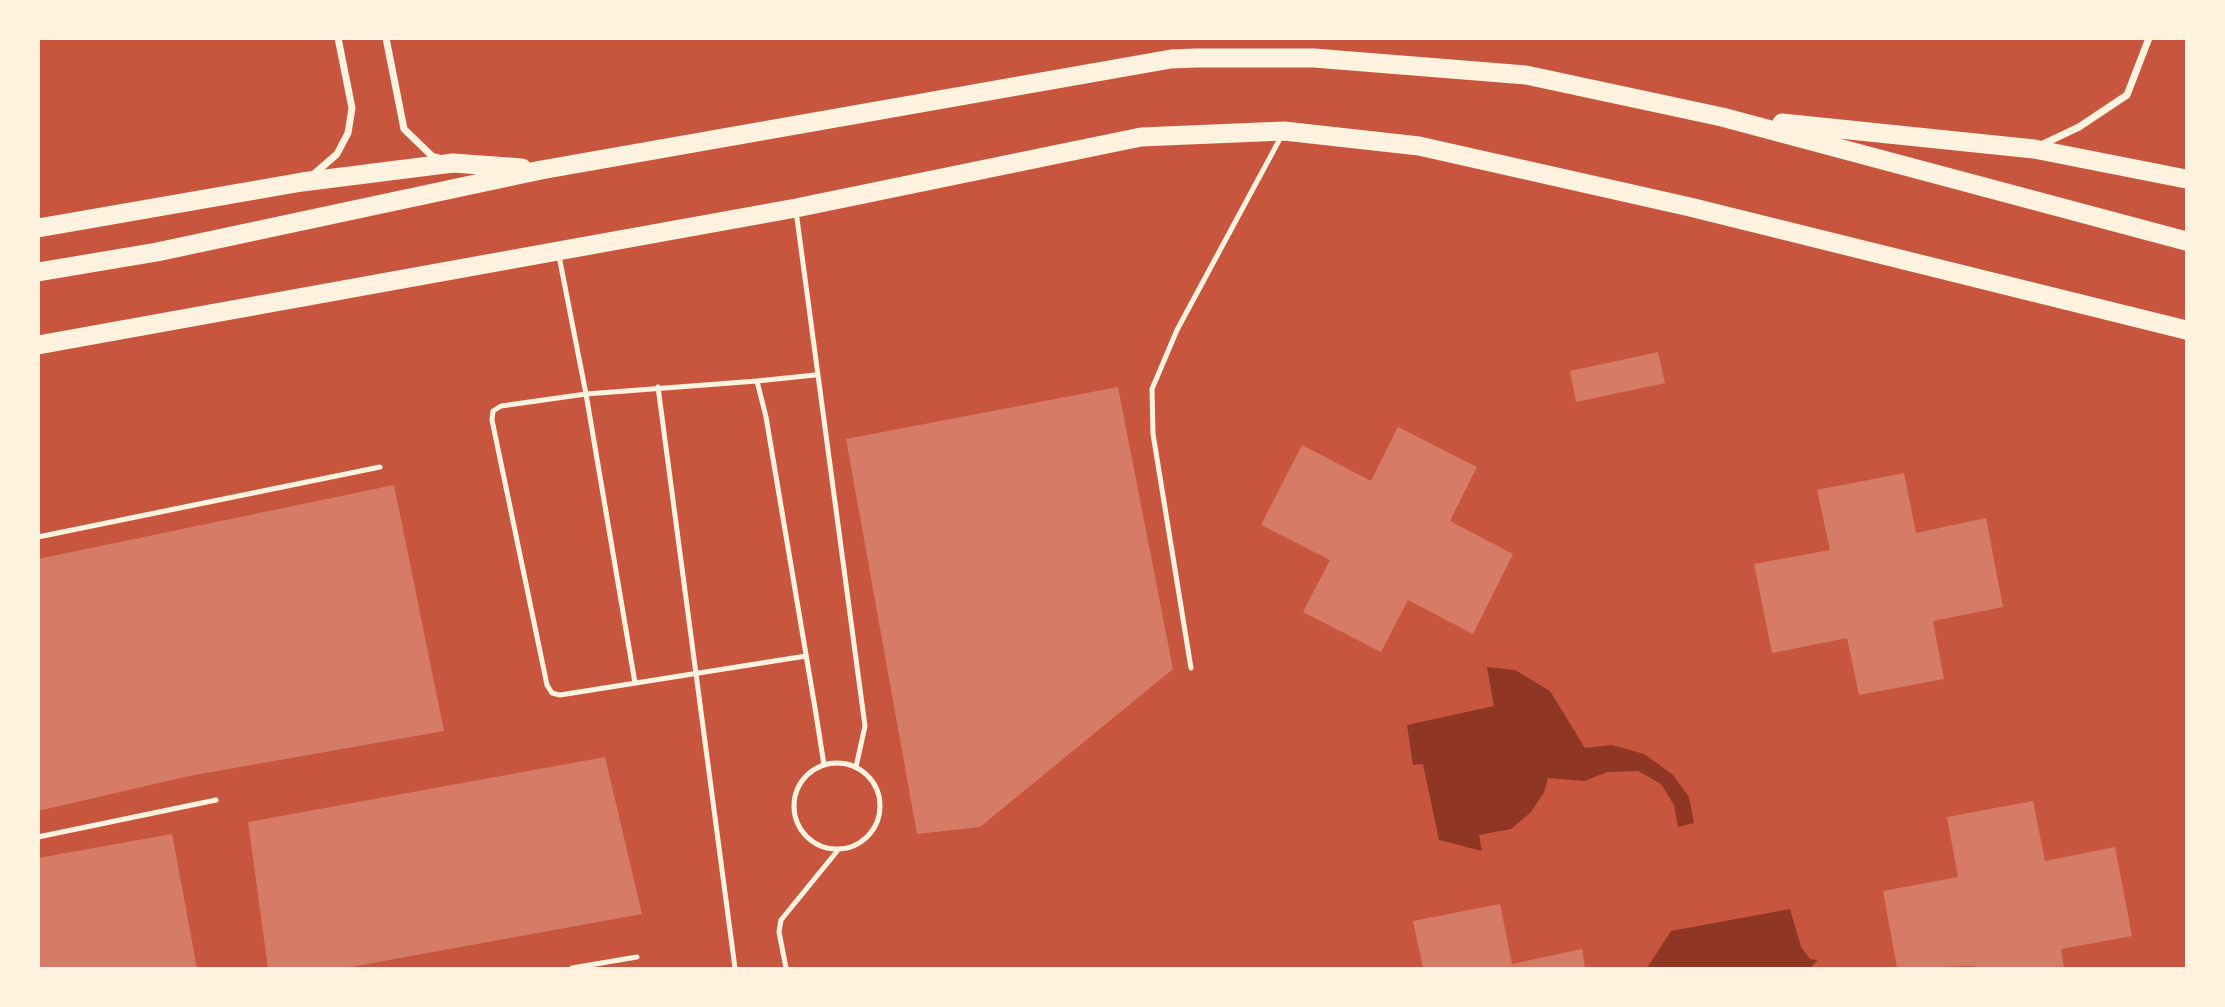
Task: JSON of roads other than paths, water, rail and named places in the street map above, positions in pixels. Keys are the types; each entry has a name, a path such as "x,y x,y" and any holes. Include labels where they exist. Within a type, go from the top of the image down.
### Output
{"highway":[{"path":"38,272 170,249 541,170 1171,59 1314,58 1526,75 1722,117 2186,240"},
{"path":"1722,117 2034,149 2186,179"},
{"path":"38,345 558,253 796,208 1141,137 1284,131 1419,146 1664,201 2186,330"},
{"path":"38,228 302,182 453,163 541,170"}],"street":[{"path":"302,182 323,169 337,155 348,132 352,108 338,38"},
{"path":"386,38 404,129 432,156 453,163"},
{"path":"2034,149 2079,127 2127,95 2149,38"}],"lane":[{"path":"1191,668 1153,434 1152,388 1177,330 1284,131"},
{"path":"796,208 816,375 865,726 856,767"},
{"path":"558,253 586,394 635,684"},
{"path":"806,656 697,671 635,684 560,695 552,693 547,685 492,420 493,411 501,406 586,394 816,375"},
{"path":"757,381 824,765"},
{"path":"658,387 735,968"},
{"path":"38,537 380,467"},
{"path":"835,763 856,767 876,788 879,816 874,829 864,840 852,847 838,850 812,842 796,821 794,807 802,781 824,765 835,763"},
{"path":"38,837 216,800"},
{"path":"786,968 779,932 781,920 838,850"},
{"path":"572,968 637,957"}]}
